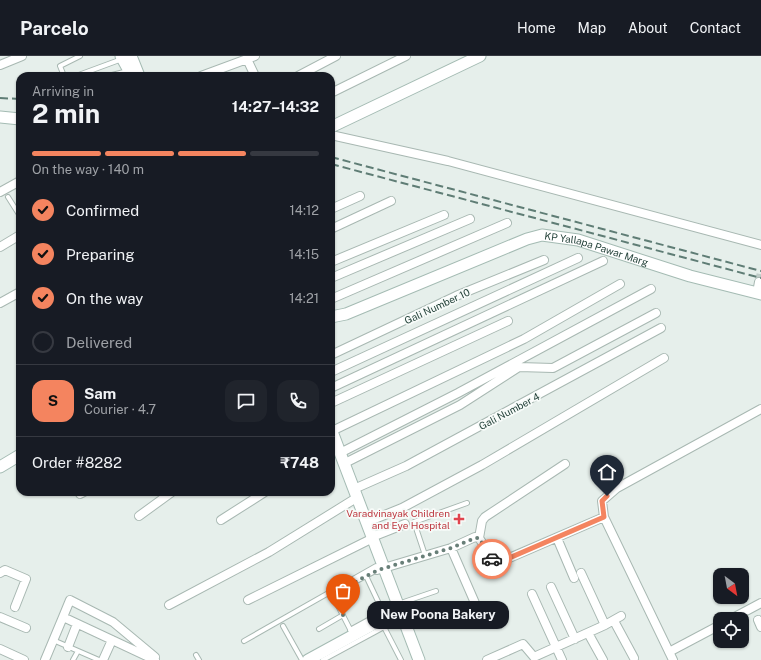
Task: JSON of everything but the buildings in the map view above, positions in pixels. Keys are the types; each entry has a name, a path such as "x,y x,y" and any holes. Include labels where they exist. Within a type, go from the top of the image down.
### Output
{"street":[{"path":"0,65 22,56"},
{"path":"212,72 255,56"},
{"path":"306,72 336,56"},
{"path":"335,91 406,56"},
{"path":"335,125 480,56"},
{"path":"129,57 133,72"},
{"path":"247,59 253,72"},
{"path":"0,117 16,119"},
{"path":"335,137 354,139 448,161 760,247"},
{"path":"0,192 16,183"},
{"path":"335,207 360,196"},
{"path":"335,227 392,201"},
{"path":"335,260 444,215"},
{"path":"335,276 470,219"},
{"path":"335,297 507,223"},
{"name":"KP Yallapa Pawar Marg","path":"335,316 346,314 527,239 542,235 578,240 690,276 759,294"},
{"path":"0,247 16,237"},
{"path":"335,370 578,258"},
{"name":"Gali Number 10","path":"335,353 456,296 544,260"},
{"path":"335,386 603,261"},
{"path":"759,282 759,294"},
{"path":"335,428 524,339 620,284"},
{"path":"335,451 458,393 651,289"},
{"path":"0,303 16,294"},
{"path":"345,463 460,405 519,367 553,368 656,313"},
{"name":"KP Yallapa Pawar Marg","path":"335,322 346,314"},
{"path":"335,401 508,321"},
{"name":"Gali Number 4","path":"169,605 269,552 353,494 661,328"},
{"path":"367,522 402,508 482,465 664,358"},
{"path":"713,629 671,656 604,517 602,501 618,488 761,409"},
{"path":"335,451 345,463 353,494 367,522 370,539"},
{"path":"335,451 370,539 379,568 419,660"},
{"path":"0,467 16,457"},
{"path":"565,464 485,517 482,521 479,538 493,559 500,562 604,517"},
{"path":"139,516 166,496"},
{"path":"220,520 259,496"},
{"path":"248,600 370,539 405,524"},
{"path":"379,568 425,556 451,548 475,538 479,538"},
{"path":"557,538 605,625"},
{"path":"451,548 482,619"},
{"path":"0,573 5,570 26,579 15,607"},
{"path":"551,587 575,639"},
{"path":"532,594 555,648 562,660"},
{"path":"45,660 70,600 113,622 159,660"},
{"path":"756,618 761,603"},
{"path":"308,660 352,633 396,609"},
{"path":"396,609 411,660"},
{"path":"487,660 523,644 534,657 614,621 621,616"},
{"path":"0,617 26,628"},
{"path":"63,617 156,660"},
{"path":"614,621 634,658"},
{"path":"68,646 78,624"},
{"path":"588,633 603,660"},
{"path":"103,660 112,640"},
{"path":"0,649 24,660"}],"lane":[{"path":"62,72 60,66 80,56"},
{"path":"87,72 129,57"},
{"path":"8,196 16,209"},
{"path":"425,556 414,522 467,503"},
{"path":"366,576 383,612 352,633 332,594 379,568"},
{"path":"244,642 379,568"},
{"path":"396,609 436,591"},
{"path":"319,629 343,615"},
{"path":"283,626 302,660"},
{"path":"323,660 384,627 401,660"},
{"path":"53,640 99,660"},
{"path":"73,660 78,651"},
{"path":"196,655 199,660"}],"tunnel":[{"path":"759,282 761,272"}],"railway":[{"path":"0,98 16,99"},
{"path":"335,158 761,271"},
{"path":"335,165 761,278"}],"way so far":[{"path":"343,615 332,594 378,570 451,548 475,538 479,538 483,542 492,559"}],"place":[{"name":"Varadvinayak Children and Eye Hospital","path":"459,519"},
{"name":"New Poona Bakery","path":"343,615"}],"route":[{"path":"492,559 500,562 604,517 602,501 603,498 607,496"}]}
